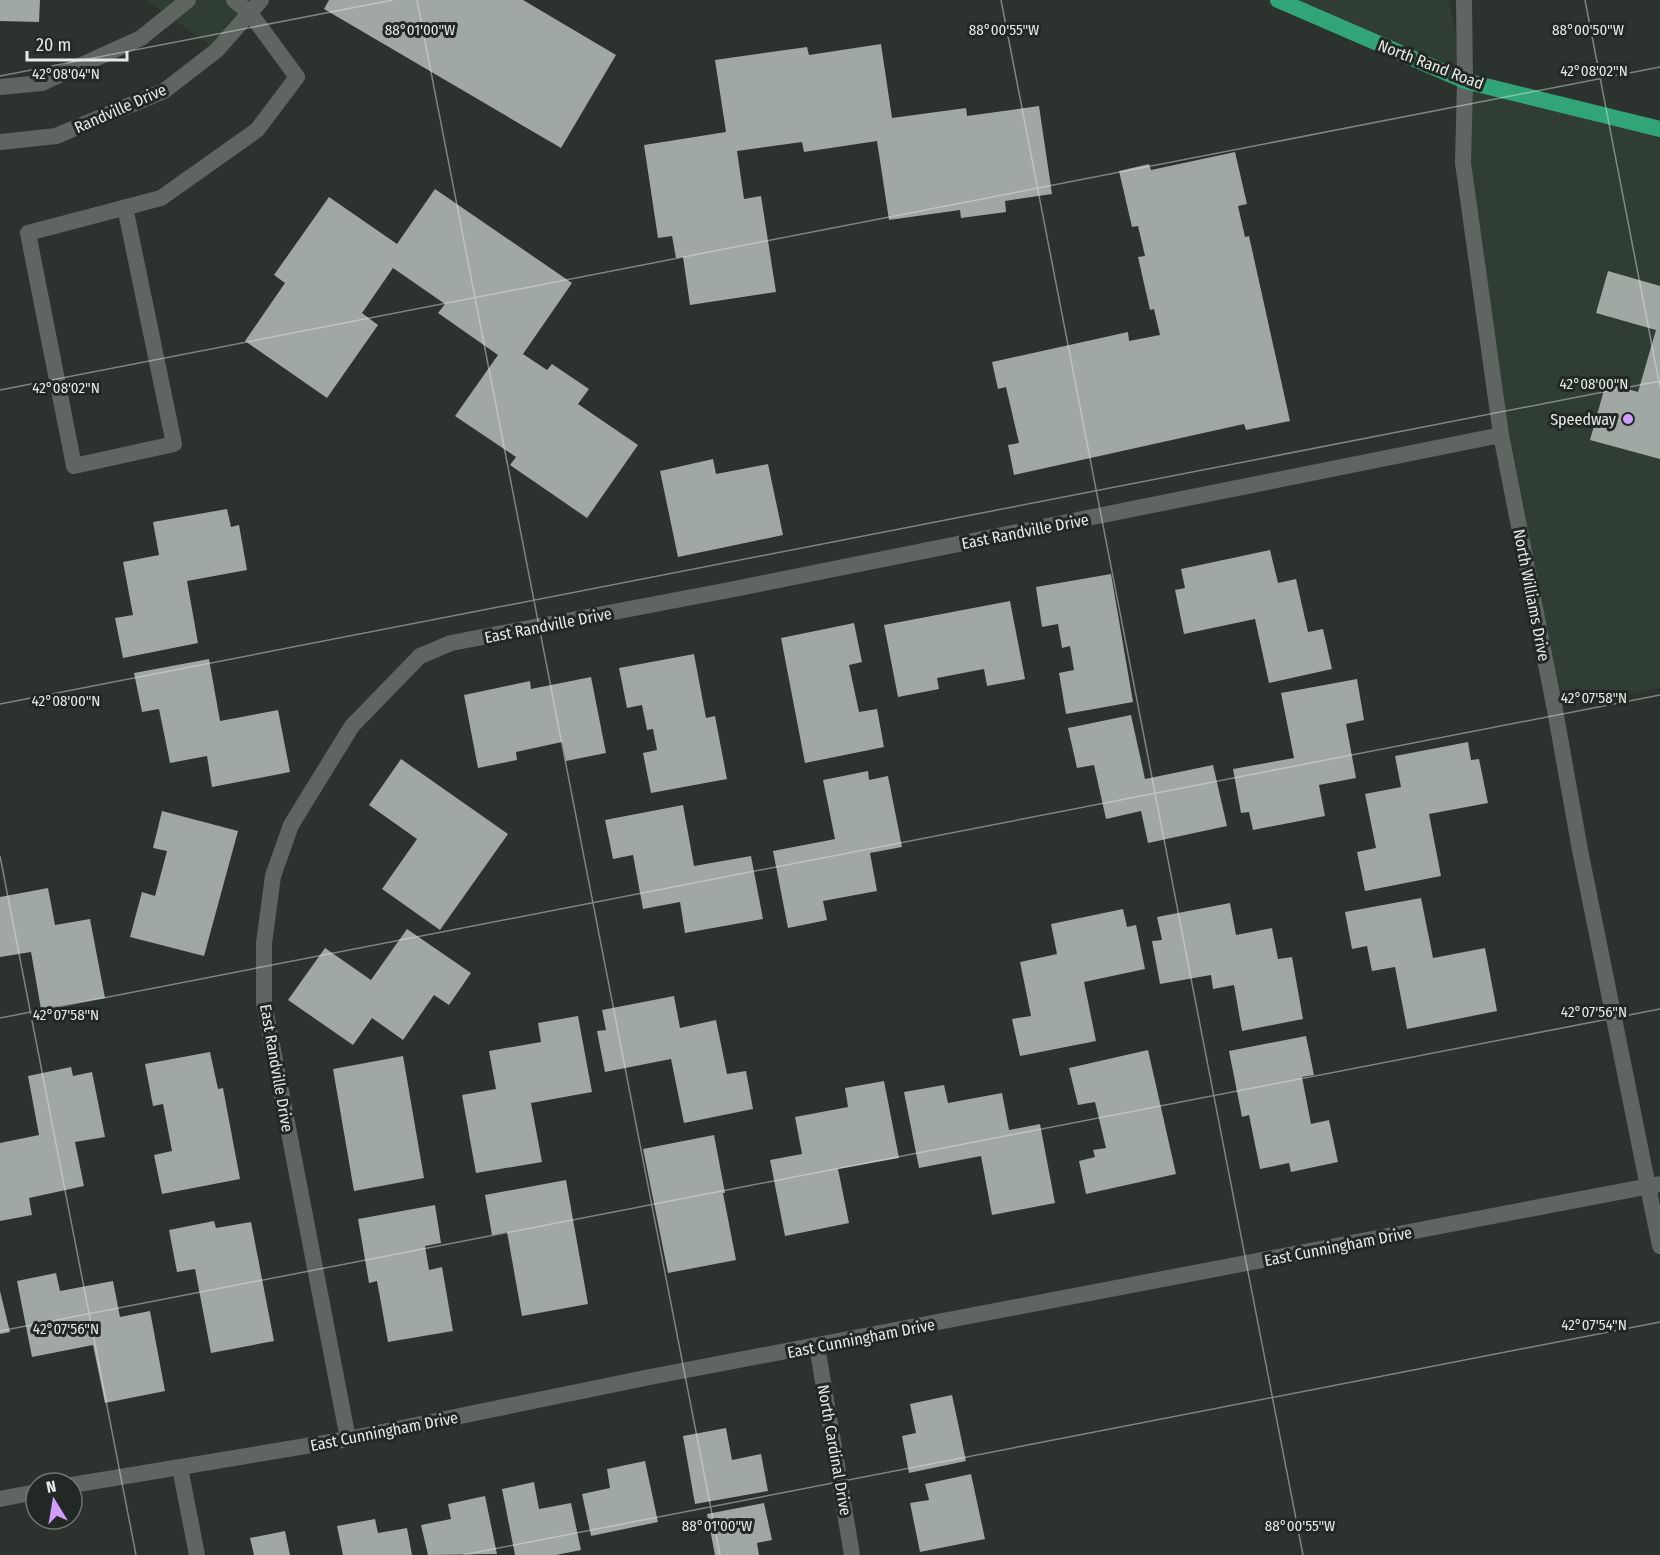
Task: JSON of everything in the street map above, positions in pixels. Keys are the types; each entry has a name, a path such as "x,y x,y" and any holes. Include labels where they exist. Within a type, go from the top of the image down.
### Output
{"main road":[{"name":"North Rand Road","path":"1278,0 1465,81 1660,129"}],"street":[{"path":"0,87 42,83 141,38 188,0"},
{"path":"125,207 174,444 74,465 28,233 125,207 161,198 257,130 297,77 250,13 234,0"},
{"name":"Randville Drive","path":"0,142 56,136 164,91 217,50 261,0"},
{"name":"North Williams Drive","path":"1464,0 1463,163 1501,435 1580,850 1654,1185 1660,1246"},
{"name":"East Randville Drive","path":"348,1439 264,1003 264,943 273,876 291,825 352,726 420,656 450,643 762,584 1501,435"},
{"name":"East Cunningham Drive","path":"84,1483 348,1439 650,1377 1654,1185"},
{"name":"North Cardinal Drive","path":"817,1346 852,1555"},
{"path":"180,1468 197,1555"},
{"path":"0,1498 24,1494"}],"shaded area":[{"path":"146,0 261,0 217,50"},
{"path":"1278,0 1449,0 1465,81"},
{"path":"1465,81 1660,129 1660,688 1555,710 1463,163"}],"building":[{"path":"0,0 40,0 39,22 0,21"},
{"path":"329,0 523,0 616,55 561,148 324,9"},
{"path":"881,44 892,118 966,108 967,116 1039,106 1052,194 1005,201 1006,212 961,218 960,210 889,220 877,141 804,152 802,142 737,151 744,199 761,196 776,292 690,305 683,257 676,258 672,236 658,238 644,145 726,132 715,60 807,47 809,55"},
{"path":"1235,152 1247,204 1238,206 1245,237 1249,236 1290,421 1246,430 1244,424 1014,475 1008,445 1019,443 1006,387 998,389 992,362 1128,332 1129,341 1160,335 1154,309 1150,310 1138,257 1145,256 1138,226 1132,227 1119,171 1149,164 1151,170"},
{"path":"435,189 572,283 523,354 547,370 552,364 589,389 578,404 638,445 587,518 510,465 516,457 455,416 498,355 438,313 445,304 393,268 362,313 378,325 327,398 245,341 285,283 274,275 329,197 397,244"},
{"path":"1608,271 1660,286 1660,459 1590,440 1606,383 1638,392 1656,330 1596,313"},
{"path":"713,459 716,474 768,464 783,535 678,557 660,471"},
{"path":"227,509 231,527 239,525 247,570 187,581 198,643 123,658 115,618 133,615 123,562 159,555 153,522"},
{"path":"1270,550 1278,583 1296,579 1308,632 1323,629 1332,669 1269,683 1255,619 1184,634 1175,590 1185,588 1181,569"},
{"path":"1111,574 1133,702 1066,714 1059,673 1074,670 1070,646 1062,648 1058,624 1042,627 1036,587"},
{"path":"1010,601 1025,679 987,686 984,669 937,678 939,689 898,697 884,625"},
{"path":"854,623 862,662 849,665 859,712 877,709 884,747 805,763 781,638"},
{"path":"694,654 706,718 715,716 727,779 651,793 643,753 657,750 653,729 647,730 642,705 627,708 619,668"},
{"path":"209,659 220,721 278,710 290,772 212,787 207,756 170,763 159,709 142,712 134,673"},
{"path":"591,677 606,753 566,761 562,742 516,752 517,760 478,768 464,695 530,681 531,689"},
{"path":"1357,679 1364,720 1346,724 1356,778 1319,785 1325,816 1253,830 1249,812 1241,813 1233,769 1294,758 1281,693"},
{"path":"1131,715 1145,779 1213,765 1227,826 1148,843 1141,811 1106,819 1094,765 1077,768 1068,728"},
{"path":"1468,742 1471,760 1479,759 1488,803 1429,814 1441,876 1365,891 1357,852 1376,848 1365,794 1401,787 1395,756"},
{"path":"401,759 508,834 440,930 382,889 417,839 369,805"},
{"path":"868,771 869,780 888,776 902,847 870,853 877,891 823,901 827,920 788,928 773,851 835,839 823,780"},
{"path":"683,805 694,866 751,856 763,919 685,933 680,902 643,909 633,855 613,859 605,820"},
{"path":"162,811 238,831 204,956 130,937 142,892 155,896 167,851 153,848"},
{"path":"48,888 55,925 90,919 105,998 41,1009 31,952 0,957 0,897"},
{"path":"1421,898 1433,958 1485,948 1497,1011 1407,1029 1395,967 1372,971 1367,946 1352,949 1345,912"},
{"path":"1230,903 1236,935 1272,928 1278,959 1292,957 1303,1019 1242,1031 1234,985 1213,989 1211,975 1160,984 1152,941 1162,940 1157,917"},
{"path":"1123,909 1127,927 1136,925 1145,969 1084,982 1096,1041 1020,1056 1012,1019 1031,1016 1020,962 1057,954 1051,924"},
{"path":"407,929 471,973 449,1005 434,995 403,1040 372,1018 353,1045 288,1000 325,948 371,980"},
{"path":"674,996 680,1028 716,1020 727,1074 746,1071 753,1109 684,1123 671,1059 605,1072 597,1031 606,1030 602,1010"},
{"path":"578,1016 592,1092 531,1103 542,1162 476,1173 462,1095 496,1089 489,1051 541,1042 538,1023"},
{"path":"1306,1036 1314,1075 1302,1077 1311,1124 1329,1120 1338,1162 1291,1172 1289,1163 1260,1169 1249,1115 1242,1117 1229,1051"},
{"path":"1148,1050 1176,1174 1086,1194 1079,1161 1095,1157 1093,1150 1106,1148 1095,1102 1078,1105 1069,1068"},
{"path":"210,1052 218,1089 223,1088 240,1179 162,1194 154,1155 172,1151 163,1104 153,1106 145,1064"},
{"path":"403,1056 424,1178 354,1191 333,1069"},
{"path":"71,1067 73,1076 92,1072 105,1137 75,1142 84,1186 29,1198 32,1215 0,1221 0,1143 39,1135 28,1076"},
{"path":"884,1081 899,1158 838,1169 849,1223 785,1236 770,1160 802,1154 795,1117 848,1107 845,1088"},
{"path":"944,1085 948,1103 1002,1093 1009,1130 1040,1124 1055,1203 992,1215 981,1156 919,1168 904,1092"},
{"path":"714,1135 736,1260 668,1273 643,1149"},
{"path":"566,1180 588,1304 522,1316 507,1232 492,1235 485,1195"},
{"path":"435,1205 441,1243 425,1246 429,1270 442,1267 453,1331 388,1342 377,1281 369,1283 358,1219"},
{"path":"214,1221 216,1228 251,1222 274,1341 211,1353 195,1269 177,1272 169,1230"},
{"path":"56,1273 60,1291 113,1281 120,1317 150,1311 165,1391 105,1403 93,1345 32,1357 17,1281"},
{"path":"0,1291 10,1332 0,1334"},
{"path":"952,1395 966,1461 909,1473 902,1436 916,1433 910,1404"},
{"path":"726,1428 732,1460 761,1454 768,1491 695,1504 683,1436"},
{"path":"645,1461 658,1522 591,1536 582,1494 610,1488 607,1469"},
{"path":"971,1474 985,1539 920,1552 910,1503 929,1500 925,1484"},
{"path":"534,1482 539,1509 571,1503 581,1550 556,1555 515,1555 502,1489"},
{"path":"485,1496 497,1554 428,1555 421,1525 451,1519 448,1504"},
{"path":"764,1503 772,1540 757,1543 759,1555 715,1555 707,1514"},
{"path":"375,1519 378,1533 407,1528 412,1555 343,1555 337,1526"},
{"path":"285,1531 290,1555 254,1555 250,1538"}],"place":[{"name":"Speedway","path":"1628,419"}]}
